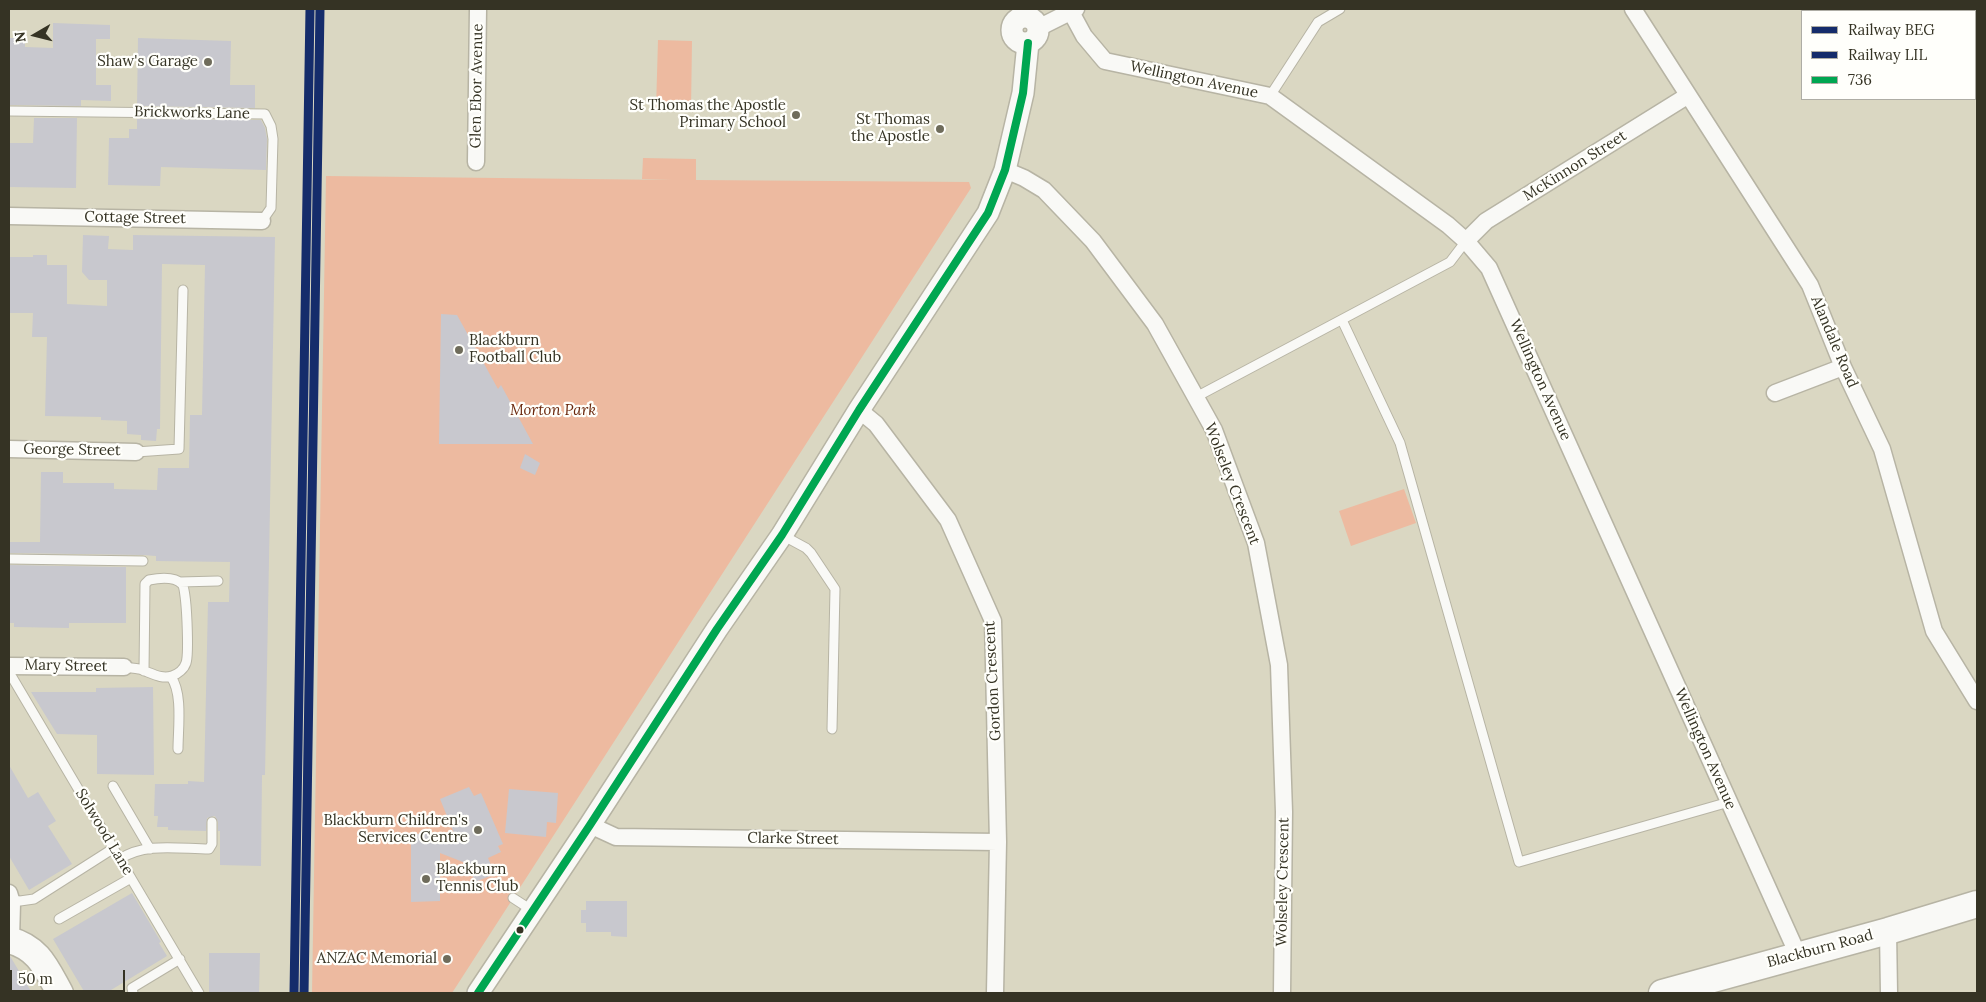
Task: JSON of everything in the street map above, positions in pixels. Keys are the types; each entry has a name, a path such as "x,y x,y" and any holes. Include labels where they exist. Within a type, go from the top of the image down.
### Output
{"main road":[{"name":"Blackburn Road","path":"1662,993 1888,931 1977,904"},
{"path":"10,940 29,947 35,953 60,993"}],"street":[{"name":"Glen Ebor Avenue","path":"476,162 478,9"},
{"name":"Alandale Road","path":"1633,9 1810,286 1882,449 1934,632 1977,701"},
{"name":"Wellington Avenue","path":"1074,10 1084,36 1105,61 1270,96 1448,225 1466,240 1489,268 1798,955"},
{"path":"478,993 717,629 782,534 859,410 988,213 1005,170 1022,93 1027,24 1074,10"},
{"name":"McKinnon Street","path":"1466,240 1486,221 1688,96"},
{"name":"Wolseley Crescent","path":"1005,170 1024,178 1044,190 1093,241 1155,324 1214,430 1256,543 1279,665 1284,812 1282,993"},
{"name":"Cottage Street","path":"9,216 266,214"},
{"path":"1775,393 1844,366"},
{"name":"Gordon Crescent","path":"859,410 876,424 948,520 994,621 998,842 995,993"},
{"name":"George Street","path":"9,449 136,452"},
{"name":"Mary Street","path":"9,666 124,667"},
{"name":"Clarke Street","path":"590,825 616,837 998,842"},
{"path":"10,896 10,940"},
{"path":"1888,931 1889,993"}],"lane":[{"path":"1270,96 1318,22 1340,9"},
{"name":"Brickworks Lane","path":"9,111 265,114 271,126 273,139 266,214"},
{"path":"1196,397 1450,262 1466,240"},
{"path":"136,452 179,448 183,290"},
{"path":"1342,320 1400,442 1519,862 1729,802"},
{"path":"782,534 811,553 834,590 832,729"},
{"path":"9,560 142,561"},
{"path":"144,671 145,584 148,580 169,578 180,582 218,581"},
{"path":"124,667 161,677 171,676 180,672 186,663 188,617 185,587 180,582"},
{"name":"Solwood Lane","path":"9,672 199,993"},
{"path":"171,676 175,682 178,694 178,748"},
{"path":"113,786 150,849"},
{"path":"120,859 130,852 150,849 209,849 212,844 212,822"},
{"path":"10,896 20,902 34,898 114,848"},
{"path":"59,920 131,878"},
{"path":"513,898 533,911"},
{"path":"133,993 132,988 180,959"}],"green space":[{"path":"658,40 692,41 691,110 656,109"},
{"name":"Morton Park","path":"643,158 696,159 696,180 969,182 971,188 452,993 312,993 326,176 672,180 642,179"},
{"path":"1404,489 1416,523 1351,546 1339,511"}],"building":[{"path":"53,23 110,25 110,39 96,39 96,85 111,85 111,101 81,100 81,106 9,105 9,38 25,38 25,47 53,48"},
{"path":"138,38 231,41 230,85 255,85 255,108 137,106"},
{"path":"34,118 77,118 76,188 9,187 9,143 33,143"},
{"path":"137,119 261,120 267,139 266,170 161,167 160,186 108,185 109,138 129,138 129,129 137,129"},
{"path":"83,235 109,236 108,249 133,250 133,235 275,237 265,775 262,775 261,866 220,865 220,831 218,831 218,822 215,816 207,818 206,831 168,830 168,827 157,827 158,816 154,816 155,784 188,784 188,781 204,782 208,602 229,602 230,562 156,561 156,556 143,555 9,553 9,542 40,542 41,472 63,472 63,483 114,483 114,489 157,490 158,468 189,468 190,415 202,415 205,265 162,264 160,429 157,429 156,441 141,440 141,435 127,434 127,421 101,420 101,417 45,416 47,337 32,337 33,313 9,313 9,257 47,255 47,265 67,265 67,304 107,306 107,280 89,280 82,272"},
{"name":"Blackburn Football Club","path":"441,314 457,315 498,389 501,385 533,444 439,444"},
{"path":"525,454 540,463 535,475 520,468"},
{"path":"9,565 126,567 126,623 69,623 69,628 14,627 14,623 9,623"},
{"path":"153,687 154,775 97,774 97,735 57,734 31,692 96,692 96,688"},
{"path":"9,765 28,798 38,792 56,821 48,826 72,864 29,890 9,856"},
{"path":"469,787 474,796 481,793 503,844 498,846 501,852 488,858 495,874 475,882 468,864 440,853 440,901 411,902 411,834 454,833 440,799"},
{"path":"509,789 558,793 556,823 547,822 546,837 505,833"},
{"path":"132,893 161,942 159,943 167,956 111,990 113,993 85,993 53,939"},
{"path":"586,901 627,901 627,937 611,936 611,932 586,932 586,923 581,923 581,910 586,910"},
{"path":"209,953 260,953 259,993 209,993"},
{"path":"10,956 32,993 9,993"}],"rail line":[{"name":"BEG","path":"294,993 310,9"},
{"name":"LIL","path":"304,993 320,9"}],"transit line":[{"name":"736","path":"478,993 717,629 782,535 859,410 988,213 1005,170 1023,93 1028,43"}],"place":[{"name":"Shaw's Garage","path":"208,62"},
{"name":"St Thomas the Apostle Primary School","path":"796,115"},
{"name":"St Thomas the Apostle","path":"940,129"},
{"name":"Blackburn Football Club","path":"459,350"},
{"name":"Blackburn Children's Services Centre","path":"478,830"},
{"name":"Blackburn Tennis Club","path":"426,879"},
{"name":"ANZAC Memorial","path":"447,959"}]}
